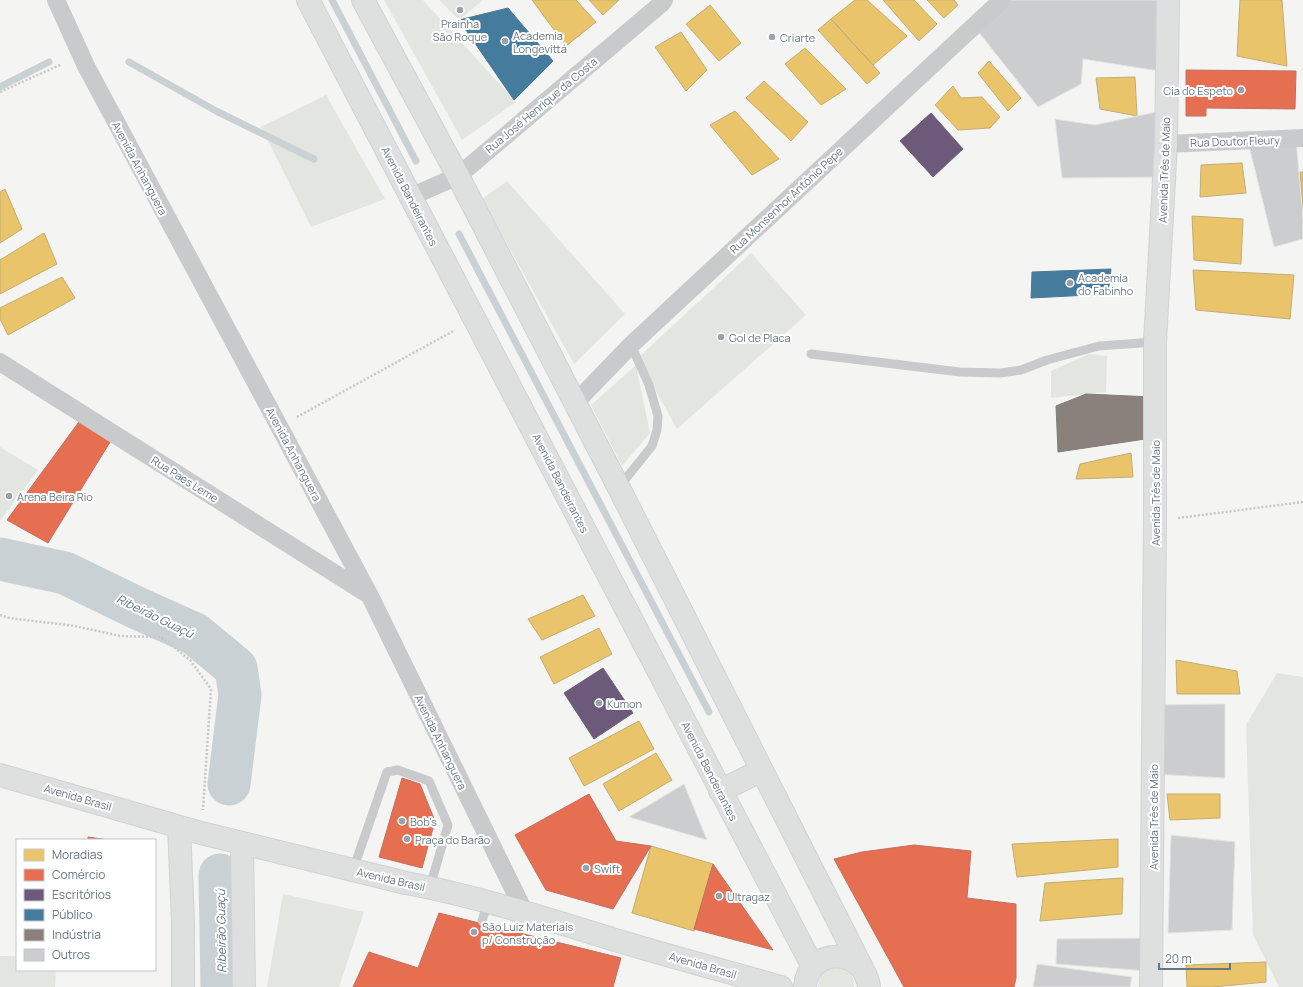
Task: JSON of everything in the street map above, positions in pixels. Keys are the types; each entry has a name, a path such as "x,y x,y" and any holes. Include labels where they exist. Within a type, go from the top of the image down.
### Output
{"street":[{"name":"Avenida Anhanguera","path":"56,0 80,55 370,596 524,911"},
{"name":"Avenida Bandeirantes","path":"308,0 812,967"},
{"path":"363,0 458,176 762,770 866,977"},
{"name":"Rua José Henrique da Costa","path":"410,197 458,176 664,0"},
{"name":"Rua Monsenhor António Pepe","path":"574,404 631,345 1002,0"},
{"name":"Avenida Três de Maio","path":"1151,987 1155,342 1166,144 1168,0"},
{"name":"Rua Doutor Fleury","path":"1166,144 1303,138"},
{"name":"Rua Paes Leme","path":"0,362 370,596"},
{"path":"720,791 762,770"},
{"name":"Avenida Brasil","path":"0,775 201,833 406,883 430,887 485,912 524,911 612,943 781,987"},
{"path":"179,826 183,922 183,987"},
{"path":"242,843 244,987"},
{"path":"805,987 806,979 812,967 821,960 832,956 843,956 854,961 866,977"}],"lane":[{"path":"811,354 960,372 1000,373 1020,370 1046,360 1099,346 1155,342"},
{"path":"618,488 652,446 657,430 658,416 649,385 631,345"},
{"path":"353,870 387,772 398,770 429,781 448,825 430,887"}],"path":[{"path":"0,92 80,55"},
{"path":"279,426 475,319"},
{"path":"1155,521 1303,502"},
{"path":"0,615 9,618 75,626 120,636 161,637 190,660 211,688 201,833"}],"shaded area":[{"path":"384,0 423,0 516,102 462,140"},
{"name":"Prainha São Roque","path":"439,0 483,0 459,20"},
{"path":"326,95 385,199 311,227 261,127"},
{"path":"507,181 625,314 574,364 482,199"},
{"name":"Gol de Placa","path":"751,253 806,315 677,429 638,358"},
{"path":"1089,354 1107,356 1106,392 1051,398 1051,371"},
{"path":"636,365 650,433 622,466 591,405"},
{"name":"Arena Beira Rio","path":"0,447 38,470 0,521"},
{"path":"1277,673 1303,677 1303,987 1279,987 1253,935 1246,725"},
{"path":"283,894 364,912 339,987 267,987"},
{"path":"0,956 16,956 16,971 56,971 55,987 0,987"},
{"path":"839,967 851,974 854,980 854,987 818,987 820,978 824,972 830,968"}],"building: Moradias":[{"path":"532,0 576,0 596,22 566,46"},
{"path":"589,0 619,0 603,15"},
{"path":"855,0 867,0 907,36 873,65 831,19"},
{"path":"883,0 914,0 937,24 919,41"},
{"path":"927,0 954,0 958,5 944,18"},
{"path":"1240,0 1282,0 1287,66 1237,56"},
{"path":"710,5 741,43 719,61 686,24"},
{"path":"831,19 880,73 867,84 818,30"},
{"path":"681,32 707,70 686,91 655,47"},
{"path":"805,48 846,89 821,105 785,64"},
{"path":"989,61 1021,98 1008,111 978,73"},
{"path":"1135,77 1137,116 1100,109 1096,78"},
{"path":"764,81 808,122 791,141 746,98"},
{"path":"953,86 961,98 982,97 1000,117 990,128 958,130 935,105"},
{"path":"735,111 779,159 752,175 710,125"},
{"path":"1242,163 1246,193 1200,197 1201,165"},
{"path":"1300,172 1303,172 1303,214"},
{"path":"5,189 22,229 0,243 0,192"},
{"path":"1192,216 1243,219 1241,264 1194,260"},
{"path":"44,233 57,264 0,294 0,260"},
{"path":"1193,270 1294,275 1290,319 1196,310"},
{"path":"62,277 75,298 8,335 0,319 0,308"},
{"path":"1131,453 1133,477 1076,479 1080,464"},
{"path":"583,595 595,616 542,640 528,619"},
{"path":"599,628 612,654 554,684 540,657"},
{"path":"1176,660 1237,671 1240,694 1177,694"},
{"path":"639,721 654,749 584,786 569,758"},
{"path":"656,753 672,780 619,811 603,784"},
{"path":"1167,794 1220,794 1220,818 1170,820"},
{"path":"1118,839 1118,867 1017,877 1012,844"},
{"path":"651,846 713,864 694,931 632,913"},
{"path":"1123,878 1122,914 1040,921 1045,883"},
{"path":"1266,962 1266,982 1213,987 1187,987 1186,965"}],"building: Comércio":[{"name":"Cia do Espeto","path":"1186,70 1296,71 1295,109 1206,108 1206,116 1186,116"},
{"path":"84,415 115,434 48,543 7,520"},
{"name":"Praça do Barão","path":"402,778 420,784 435,821 422,868 379,857"},
{"name":"Swift","path":"589,794 616,841 651,846 613,909 546,890 515,835"},
{"path":"88,837 102,839 88,839"},
{"path":"914,845 971,851 967,898 1016,904 1016,978 1014,987 904,987 834,859 862,852"},
{"name":"Ultragaz","path":"713,864 773,950 694,929"},
{"name":"São Luiz Materiais p/ Construção","path":"439,913 621,958 613,987 353,987 369,952 418,968"}],"building: Escritórios":[{"path":"931,113 963,149 933,177 900,141"},
{"name":"Kumon","path":"603,668 633,713 594,739 564,693"}],"building: Público":[{"name":"Academia Longevittá","path":"508,8 553,61 514,100 459,20"},
{"name":"Academia do Fabinho","path":"1111,269 1108,294 1031,298 1032,272"}],"building: Indústria":[{"path":"1086,394 1152,397 1152,438 1058,452 1056,406"}],"building: Outros":[{"path":"1009,0 1167,0 1165,72 1083,59 1081,84 1038,107 977,30"},
{"path":"1166,110 1163,177 1062,178 1055,119 1095,125"},
{"path":"1296,140 1303,218 1303,239 1274,247 1248,142"},
{"path":"1225,704 1225,778 1153,774 1154,705"},
{"path":"684,784 707,840 629,817"},
{"path":"1171,835 1235,842 1232,930 1168,933"},
{"path":"1149,938 1148,971 1056,964 1057,939"},
{"path":"1037,964 1132,977 1130,987 1033,987"}],"waterway":[{"path":"332,0 416,161"},
{"path":"0,87 49,62"},
{"path":"129,62 218,112 314,159"},
{"path":"459,234 709,712"},
{"name":"Ribeirão Guaçú","path":"0,559 65,573 195,634 236,668 240,695 229,784"},
{"name":"Ribeirão Guaçú","path":"220,875 222,987"}],"place":[{"name":"Prainha São Roque","path":"460,10"},
{"name":"Criarte","path":"772,37"},
{"name":"Academia Longevittá","path":"505,41"},
{"name":"Cia do Espeto","path":"1241,90"},
{"name":"Academia do Fabinho","path":"1070,283"},
{"name":"Gol de Placa","path":"721,337"},
{"name":"Arena Beira Rio","path":"9,496"},
{"name":"Kumon","path":"599,703"},
{"name":"Bob's","path":"402,821"},
{"name":"Praça do Barão","path":"407,839"},
{"name":"Swift","path":"586,868"},
{"name":"Ultragaz","path":"719,896"},
{"name":"São Luiz Materiais p/ Construção","path":"474,932"}]}
